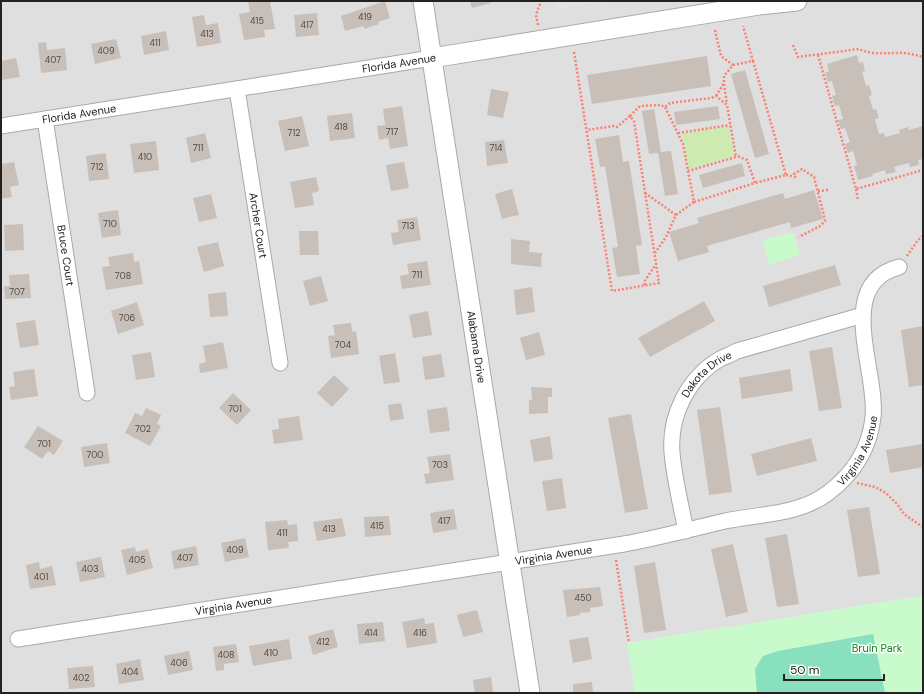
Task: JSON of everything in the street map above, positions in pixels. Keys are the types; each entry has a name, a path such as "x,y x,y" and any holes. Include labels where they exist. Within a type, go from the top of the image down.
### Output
{"street":[{"name":"Alabama Drive","path":"423,1 530,693"},
{"name":"Florida Avenue","path":"1,126 760,5 798,1"},
{"name":"Archer Court","path":"237,89 280,363"},
{"name":"Bruce Court","path":"45,119 87,393"},
{"name":"Virginia Avenue","path":"18,638 624,544 726,521 791,510 816,500 827,494 843,481 855,467 870,434 874,398 864,331 863,315 866,294 871,284 884,273 888,270 899,267"},
{"name":"Dakota Drive","path":"686,531 672,452 672,434 676,416 683,399 692,385 704,371 720,359 737,351 863,315"}],"path":[{"path":"538,25 536,15 541,1"},
{"path":"743,26 786,174"},
{"path":"716,30 721,56 733,65"},
{"path":"793,45 798,57 859,49 867,53 883,54 899,52 923,57"},
{"path":"574,52 612,291 659,283 634,121 630,116"},
{"path":"818,55 858,200"},
{"path":"736,155 730,125 724,76 733,65 753,61"},
{"path":"665,107 670,104 712,98 716,96 724,83"},
{"path":"716,96 727,105"},
{"path":"587,130 614,126 617,128 640,106 660,105 665,107 683,144 694,202"},
{"path":"678,133 730,125"},
{"path":"736,155 747,160 755,183"},
{"path":"688,171 736,157 736,155"},
{"path":"655,253 666,237 676,216 694,202 786,174 795,177 794,174 802,168 814,177 825,221 820,226 799,237"},
{"path":"856,189 923,170"},
{"path":"818,190 829,190"},
{"path":"645,193 676,216"},
{"path":"899,267 918,240 923,236"},
{"path":"645,285 644,282 656,264"},
{"path":"843,481 875,487 886,493 898,504 904,514 923,527"},
{"path":"616,560 629,643"}],"shaded area":[{"path":"1,1 923,1 923,596 628,643 635,693 1,693"},
{"path":"556,1 610,1 558,9"}],"green space":[{"path":"729,126 734,156 688,169 683,133"},
{"path":"793,232 800,255 769,265 763,240"},
{"name":"Bruin Park","path":"923,596 923,693 635,693 627,643"},
{"path":"873,634 885,693 757,693 755,669 763,656 778,651"}],"building":[{"path":"248,1 270,1 275,29 264,30 265,37 244,40 239,14 250,12"},
{"path":"385,1 390,18 378,22 379,24 364,29 364,26 345,31 341,16"},
{"path":"470,1 490,1 491,3 472,8"},
{"path":"317,13 319,35 296,37 294,15"},
{"path":"204,15 206,25 218,23 221,43 197,47 192,17"},
{"path":"166,31 169,50 144,55 141,36"},
{"path":"116,39 121,58 95,64 91,44"},
{"path":"46,42 47,50 65,48 67,70 41,73 38,43"},
{"path":"857,55 859,63 863,62 865,71 862,72 866,86 869,85 872,95 869,96 873,110 876,109 879,118 875,119 879,134 883,133 886,137 900,133 899,130 908,127 909,130 923,126 923,159 918,160 919,165 910,167 909,163 894,167 896,172 886,174 885,170 872,174 873,176 858,180 854,166 857,165 853,151 848,153 845,144 850,142 845,128 841,129 838,120 843,119 839,105 835,106 832,96 836,95 832,81 828,82 825,73 829,71 827,64"},
{"path":"707,56 711,86 592,104 587,75"},
{"path":"16,58 20,77 1,80 1,61"},
{"path":"745,70 769,154 755,158 731,74"},
{"path":"491,89 509,92 503,118 487,115"},
{"path":"402,106 408,146 390,149 388,138 379,140 377,126 385,125 383,109"},
{"path":"718,106 720,119 676,125 674,112"},
{"path":"654,109 661,152 671,151 678,194 665,196 658,153 649,154 642,111"},
{"path":"352,113 355,138 330,141 327,116"},
{"path":"302,116 309,146 285,151 278,121"},
{"path":"205,133 211,158 191,163 186,138"},
{"path":"619,135 623,162 629,161 642,245 636,246 640,274 617,277 612,248 618,247 605,166 600,167 595,139"},
{"path":"504,140 508,163 487,166 485,142"},
{"path":"156,141 159,170 134,173 130,144"},
{"path":"106,153 109,179 89,181 86,156"},
{"path":"14,162 19,185 10,187 12,197 1,199 1,164"},
{"path":"404,162 409,188 391,191 386,165"},
{"path":"742,163 745,176 703,188 699,175"},
{"path":"316,177 319,191 312,193 314,205 295,208 290,182"},
{"path":"512,189 519,215 502,219 495,194"},
{"path":"814,190 823,219 791,228 790,222 707,246 709,252 678,261 669,232 699,223 697,218 783,193 785,199"},
{"path":"211,194 217,218 199,222 193,198"},
{"path":"118,210 121,235 102,238 98,213"},
{"path":"417,217 421,240 393,245 391,233 399,232 397,220"},
{"path":"23,224 24,250 5,251 4,225"},
{"path":"299,231 318,231 319,255 300,255"},
{"path":"511,239 530,241 529,252 542,253 541,267 511,264"},
{"path":"218,242 224,266 204,272 197,247"},
{"path":"133,253 134,262 139,261 143,284 106,290 102,267 110,266 108,257"},
{"path":"427,261 431,285 402,289 400,276 409,274 407,264"},
{"path":"835,265 841,285 769,307 763,286"},
{"path":"29,274 31,298 5,299 4,286 10,286 9,275"},
{"path":"321,276 328,301 310,306 303,281"},
{"path":"532,287 535,312 516,315 514,290"},
{"path":"226,292 228,316 210,317 208,294"},
{"path":"704,301 715,321 650,357 638,338"},
{"path":"137,302 144,325 118,334 111,311"},
{"path":"428,311 432,335 413,338 409,315"},
{"path":"35,320 39,345 20,348 16,323"},
{"path":"351,323 352,332 356,331 359,354 331,358 328,336 335,335 333,325"},
{"path":"923,326 923,385 909,387 901,330"},
{"path":"539,332 545,355 526,360 520,338"},
{"path":"223,342 228,368 200,373 199,364 206,362 203,346"},
{"path":"832,347 842,408 819,411 809,351"},
{"path":"151,352 155,377 136,380 132,355"},
{"path":"395,353 400,382 384,384 379,356"},
{"path":"441,354 445,377 425,380 422,357"},
{"path":"34,369 38,396 11,400 9,387 15,386 13,372"},
{"path":"790,369 793,391 742,399 739,378"},
{"path":"334,375 349,389 332,407 317,393"},
{"path":"531,387 552,388 552,397 548,397 548,413 529,414 529,400 532,400"},
{"path":"233,393 251,410 237,425 219,408"},
{"path":"401,403 404,419 390,421 388,405"},
{"path":"447,407 450,431 430,433 427,410"},
{"path":"720,407 732,492 709,495 697,410"},
{"path":"146,408 161,415 157,424 161,426 150,446 125,433 135,413 142,416"},
{"path":"631,414 648,509 625,513 608,418"},
{"path":"299,416 303,440 274,444 272,430 279,429 278,419"},
{"path":"38,426 63,441 54,455 48,451 42,459 24,447"},
{"path":"550,436 553,459 534,462 530,440"},
{"path":"811,438 817,461 757,476 751,454"},
{"path":"107,443 110,463 84,467 81,447"},
{"path":"923,444 923,467 890,473 886,450"},
{"path":"450,454 454,480 426,484 424,474 430,473 427,457"},
{"path":"562,478 566,508 547,511 542,481"},
{"path":"869,507 880,574 858,577 847,510"},
{"path":"454,509 457,529 433,533 430,513"},
{"path":"389,516 391,535 365,537 364,517"},
{"path":"342,518 346,536 317,541 313,522"},
{"path":"287,520 288,525 297,524 298,541 288,542 289,548 268,550 265,522"},
{"path":"787,534 799,604 777,607 765,538"},
{"path":"245,538 249,557 225,562 221,543"},
{"path":"733,544 748,612 726,617 711,549"},
{"path":"196,546 199,565 174,569 171,551"},
{"path":"135,547 136,552 148,549 153,568 127,575 121,550"},
{"path":"101,557 105,577 80,582 76,562"},
{"path":"39,562 40,569 52,566 56,585 30,589 26,565"},
{"path":"655,562 666,630 644,633 634,566"},
{"path":"600,587 603,606 590,608 590,612 567,617 563,590"},
{"path":"477,610 483,632 463,637 457,615"},
{"path":"424,618 425,624 434,623 437,643 407,648 402,622"},
{"path":"383,622 385,641 359,644 357,624"},
{"path":"333,629 338,647 313,655 308,636"},
{"path":"588,637 592,659 573,663 569,640"},
{"path":"289,639 292,659 253,666 249,646"},
{"path":"236,644 239,662 224,664 224,670 216,671 213,647"},
{"path":"189,651 193,670 168,675 164,656"},
{"path":"140,659 144,680 119,684 116,664"},
{"path":"93,666 95,687 69,689 67,668"},
{"path":"491,677 492,693 475,693 473,680"},
{"path":"592,682 593,693 573,693 573,684"}]}
